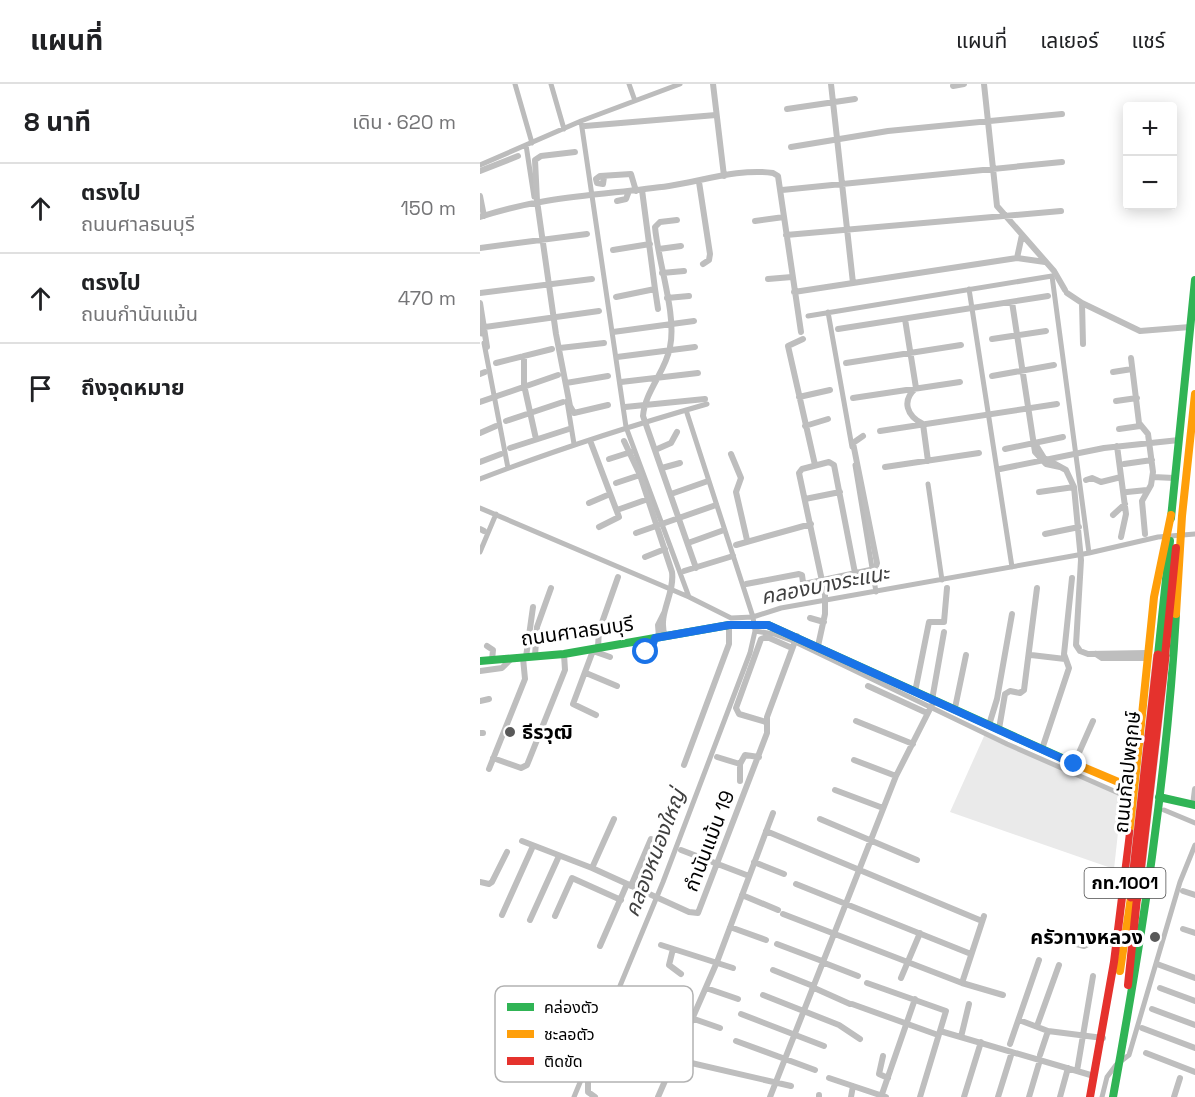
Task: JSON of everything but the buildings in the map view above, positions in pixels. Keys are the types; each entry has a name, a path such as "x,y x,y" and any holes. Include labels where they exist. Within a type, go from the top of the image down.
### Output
{"main road":[{"name":"ถนนกัลปพฤกษ์","path":"1113,1097 1154,834 1165,738 1174,537 1171,515 1195,280"},
{"name":"ถนนกัลปพฤกษ์","path":"1104,1035 1131,833 1141,734 1174,537 1182,516 1195,394"},
{"name":"ถนนกัลปพฤกษ์","path":"1125,1030 1155,656 1174,537"},
{"name":"ถนนศาลธนบุรี","path":"480,661 564,654 729,625 755,623 794,642"},
{"path":"794,642 818,646 915,692 930,706 955,708 1074,764 1135,789 1194,805"},
{"path":"1141,734 1148,747 1156,750 1162,746 1165,738"},
{"path":"1131,833 1137,822 1143,819 1150,823 1154,834"},
{"name":"ถนนกัลปพฤกษ์","path":"1090,1097 1119,976 1134,898"}],"street":[{"path":"713,84 724,176"},
{"path":"831,84 853,283"},
{"path":"953,86 964,84"},
{"path":"984,84 997,206 1045,262 1066,291 1082,303 1140,331 1190,327"},
{"path":"787,109 855,99"},
{"path":"791,147 888,131 1062,114"},
{"path":"585,126 716,115"},
{"path":"575,152 542,156 535,160 537,201 570,406 574,413 608,405"},
{"path":"480,171 518,156"},
{"path":"782,190 1062,162"},
{"path":"480,196 482,217 537,201 636,191 724,176 773,173 778,177 782,190 786,235 802,335 788,346 815,465"},
{"path":"610,193 604,181 631,174 650,244 658,309"},
{"path":"699,182 710,254 709,260 704,264"},
{"path":"617,201 626,199 636,191"},
{"path":"786,235 1061,211"},
{"path":"755,221 784,217"},
{"path":"677,220 656,223 670,324 669,350 645,404 644,424 662,468 696,568"},
{"path":"480,248 586,234"},
{"path":"1017,258 1022,235"},
{"path":"613,250 650,244"},
{"path":"659,249 681,246"},
{"path":"794,292 1017,258 1045,262"},
{"path":"662,273 684,271"},
{"path":"768,279 792,277"},
{"path":"480,293 592,279"},
{"path":"616,297 655,289"},
{"path":"667,298 689,296"},
{"path":"838,329 1048,296"},
{"path":"1012,302 1036,443 1045,461 1070,474 1074,487 1081,560 1076,645 1083,653 1096,654 1102,658 1155,656"},
{"path":"480,303 487,347"},
{"path":"1082,303 1083,344"},
{"path":"485,327 599,311"},
{"path":"905,319 916,388"},
{"path":"613,332 694,321"},
{"path":"992,339 1046,331"},
{"path":"560,348 604,343"},
{"path":"846,363 961,345"},
{"path":"617,357 695,347"},
{"path":"496,363 552,349"},
{"path":"524,356 524,385 528,413 536,439"},
{"path":"1131,358 1140,426 1148,434 1152,460 1153,477 1142,501 1145,534"},
{"path":"992,376 1054,365"},
{"path":"1113,372 1132,369"},
{"path":"621,382 698,373"},
{"path":"483,401 503,392 558,375"},
{"path":"566,383 608,376"},
{"path":"853,398 960,382"},
{"path":"916,388 909,395 907,405 913,420 922,424"},
{"path":"799,397 830,390"},
{"path":"1116,401 1137,398"},
{"path":"625,407 705,399"},
{"path":"506,421 562,402"},
{"path":"880,431 1057,404"},
{"path":"806,426 828,419"},
{"path":"922,424 928,461"},
{"path":"480,433 496,426"},
{"path":"1119,429 1140,426"},
{"path":"510,448 569,429"},
{"path":"655,450 671,443 677,432"},
{"path":"746,584 799,574 802,575 804,587 875,569 877,563 853,443 862,436"},
{"path":"1005,449 1063,437"},
{"path":"1000,469 1117,446 1179,440"},
{"path":"624,441 631,452 648,499 661,523 664,549 672,572 672,586 658,625 660,637 649,651 638,648"},
{"path":"591,443 616,510 617,520 599,527"},
{"path":"1117,446 1126,514 1121,537"},
{"path":"609,459 631,452"},
{"path":"885,467 979,453"},
{"path":"480,462 501,454"},
{"path":"730,454 741,478 736,492 747,540"},
{"path":"1124,464 1152,460"},
{"path":"662,468 680,463"},
{"path":"818,646 824,622 825,595 800,471 815,465 832,463 840,492 855,573"},
{"path":"616,483 639,475"},
{"path":"1086,480 1092,478 1101,482 1121,477"},
{"path":"1153,477 1174,478"},
{"path":"671,494 708,481"},
{"path":"1039,492 1074,487"},
{"path":"1127,492 1147,490"},
{"path":"805,499 840,492"},
{"path":"589,503 610,494"},
{"path":"616,510 648,499"},
{"path":"1113,515 1125,504"},
{"path":"636,533 678,516 716,505"},
{"path":"736,544 811,524"},
{"path":"1045,534 1079,527"},
{"path":"688,543 724,530"},
{"path":"645,557 664,549"},
{"path":"684,572 733,556"},
{"path":"596,715 573,704 595,649 618,577"},
{"path":"1042,749 1069,668 1065,659 1072,578"},
{"path":"528,657 551,588"},
{"path":"915,692 929,622 944,622 947,588"},
{"path":"999,729 1003,696 1010,691 1022,693 1031,655 1037,588"},
{"path":"489,769 525,679 533,607"},
{"path":"989,725 997,699 1012,614"},
{"path":"810,618 824,622"},
{"path":"684,765 729,644 729,625"},
{"path":"770,1097 896,776 930,706 944,632"},
{"path":"767,724 739,714 736,708 761,639 767,637 794,642"},
{"name":"กำนันแม้น 19","path":"522,842 592,868 689,912 698,913 759,756 794,642"},
{"path":"487,646 493,650 492,660"},
{"path":"595,649 610,657"},
{"path":"493,758 521,768 527,765 565,670 564,654"},
{"path":"955,708 966,655"},
{"path":"1031,655 1065,659"},
{"path":"480,671 502,668 511,659"},
{"path":"586,672 617,686"},
{"path":"868,686 930,706"},
{"path":"480,701 489,699"},
{"path":"856,721 913,744"},
{"path":"1074,764 1093,721"},
{"path":"752,722 767,724"},
{"path":"740,781 740,764 746,754 759,756"},
{"path":"717,757 740,764"},
{"path":"854,760 896,776"},
{"path":"1194,805 1195,789"},
{"path":"835,790 883,808"},
{"path":"693,1014 717,962 773,813"},
{"path":"592,868 615,819"},
{"path":"820,819 917,860"},
{"path":"766,831 859,871 983,919 962,983"},
{"path":"600,946 651,839"},
{"path":"502,915 533,846"},
{"path":"681,850 749,876"},
{"path":"480,882 489,884 492,882 507,852"},
{"path":"530,920 559,856"},
{"path":"754,862 784,874"},
{"path":"555,916 572,878 621,900"},
{"path":"796,884 972,954"},
{"path":"1183,891 1195,896"},
{"path":"742,895 833,934 962,983 1003,995"},
{"path":"730,927 766,940"},
{"path":"1183,929 1195,933"},
{"path":"902,978 920,933"},
{"path":"1047,936 1084,945 1092,942 1117,944"},
{"path":"777,944 858,976"},
{"path":"661,945 733,968"},
{"path":"673,949 669,965 681,974"},
{"path":"1010,1044 1039,960"},
{"path":"1157,964 1195,978"},
{"path":"1036,1026 1059,965"},
{"path":"773,970 851,1004 907,1024 1040,1058 1094,1076"},
{"path":"1077,1071 1093,976"},
{"path":"867,983 945,1009 946,1015 920,1097"},
{"path":"706,988 738,999"},
{"path":"1160,988 1195,1001"},
{"path":"763,995 839,1025 860,1039"},
{"path":"829,1078 883,1096 915,999"},
{"path":"961,1037 969,1004"},
{"path":"1152,1009 1195,1025"},
{"path":"741,1014 793,1036 824,1046"},
{"path":"693,1019 720,1028"},
{"path":"1018,1020 1048,1031 1084,1036 1104,1035"},
{"path":"1142,1028 1195,1048"},
{"path":"1029,1097 1048,1031"},
{"path":"736,1041 815,1070"},
{"path":"964,1097 981,1042"},
{"path":"998,1097 1012,1052"},
{"path":"1146,1053 1195,1072"},
{"path":"883,1056 879,1074 888,1078"},
{"path":"693,1065 791,1086"},
{"path":"1060,1097 1068,1068"},
{"path":"1174,1097 1180,1078"},
{"path":"588,1082 588,1092 595,1097"},
{"path":"851,1097 853,1086"}],"shaded area":[{"path":"985,734 1122,796 1114,869 950,812"}],"waterway":[{"path":"515,84 532,143"},
{"path":"551,84 564,129"},
{"path":"629,84 634,98"},
{"path":"480,165 581,121 680,84"},
{"path":"581,121 626,427 689,597"},
{"path":"526,145 534,197"},
{"path":"808,316 1052,276 1089,553"},
{"path":"969,289 1012,567"},
{"path":"828,312 852,447"},
{"path":"480,323 482,334"},
{"path":"484,343 508,468"},
{"path":"567,401 574,444"},
{"path":"480,479 593,439 707,404"},
{"name":"คลองหนองใหญ่","path":"620,986 663,882 750,653 755,631 753,617 686,410"},
{"path":"855,465 876,592"},
{"path":"928,484 942,580"},
{"name":"คลองบางระแนะ","path":"480,508 689,597 731,618 753,617 781,608 1089,553 1158,537 1195,534"},
{"path":"480,552 496,514"},
{"path":"755,631 774,634 793,641 1007,744 1123,795"},
{"path":"1164,810 1195,823"},
{"path":"1102,1097 1107,1077 1116,1065 1129,1055 1180,882 1195,845"},
{"name":"คลองหนองใหญ่","path":"574,1097 580,1082"}],"traffic: fast":[{"path":"1171,518 1195,280"},
{"path":"1158,655 1170,541"},
{"path":"1113,1097 1134,977 1160,796 1176,614"},
{"path":"480,661 564,654 729,625 768,625 1064,759"},
{"path":"1159,797 1195,805"}],"traffic: slow":[{"path":"1176,614 1182,516 1195,394"},
{"path":"1130,833 1154,597 1171,515"},
{"path":"1064,759 1135,789"},
{"path":"1120,971 1131,897"}],"traffic: jam":[{"path":"1165,656 1176,548"},
{"path":"1131,897 1158,655"},
{"path":"1137,898 1165,656"},
{"path":"1090,1097 1114,962 1130,833"},
{"path":"1128,985 1137,898"}],"place":[{"name":"ธีรวุฒิ","path":"510,732"},
{"name":"ครัวทางหลวง","path":"1155,937"}],"route":[{"path":"646,652 651,649 655,638 729,625 759,623 768,625 797,636 1074,764"}]}
